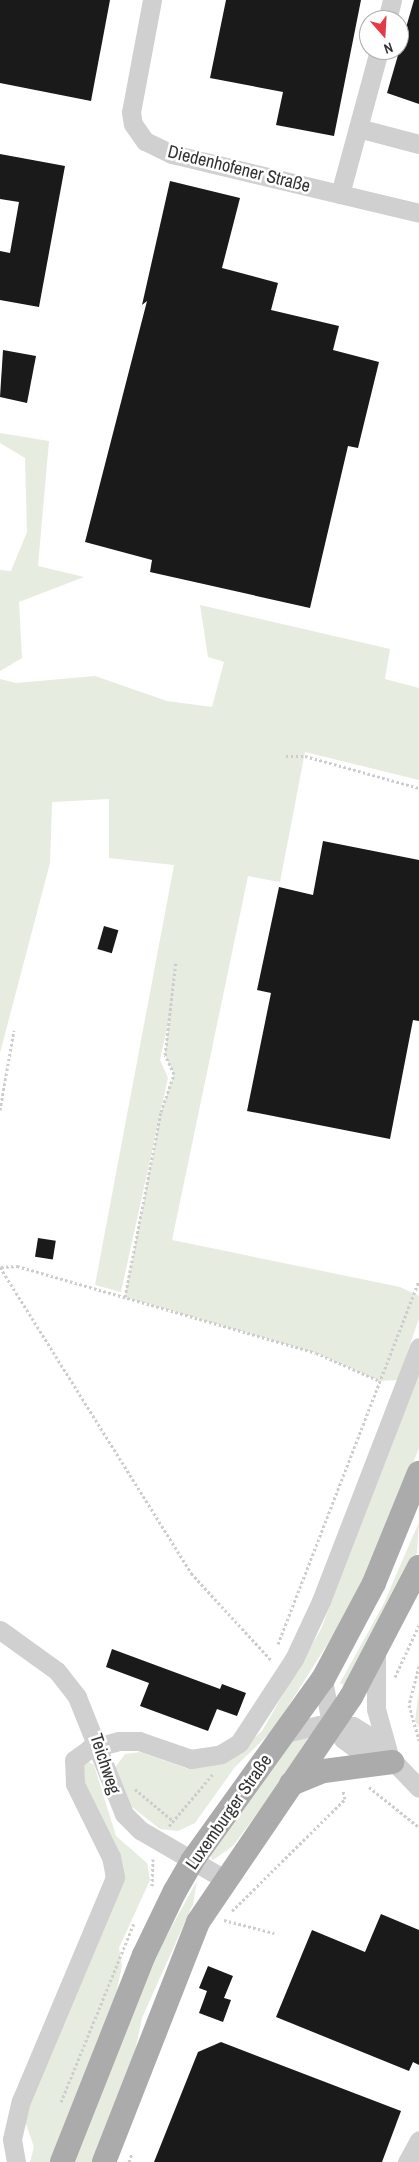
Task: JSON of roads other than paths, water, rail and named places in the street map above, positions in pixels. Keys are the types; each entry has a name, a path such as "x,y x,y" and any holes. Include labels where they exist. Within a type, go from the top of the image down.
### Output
{"main road":[{"name":"Luxemburger Straße","path":"62,2162 144,1954 192,1861 323,1679 374,1583 419,1473"},
{"name":"Luxemburger Straße","path":"104,2162 198,1922 333,1724 376,1655 419,1567"},
{"path":"291,1784 324,1770 392,1762"}],"street":[{"name":"Diedenhofener Straße","path":"152,0 132,112 138,135 172,154 419,213"},
{"path":"340,194 376,60"},
{"path":"358,128 419,144"},
{"name":"Luxemburger Straße","path":"16,2162 12,2139 22,2101 115,1877 110,1856 75,1784 72,1766 78,1755 99,1746 139,1741 192,1759 221,1754 239,1743 294,1659 321,1601 419,1347"},
{"name":"Teichweg","path":"0,1630 57,1671 85,1708 124,1814 140,1830 226,1880"},
{"path":"376,1655 376,1709 392,1762"},
{"path":"323,1679 333,1724 342,1739 359,1751 392,1762 419,1788"},
{"path":"285,1733 333,1724"},
{"path":"407,2162 419,2140"}]}
